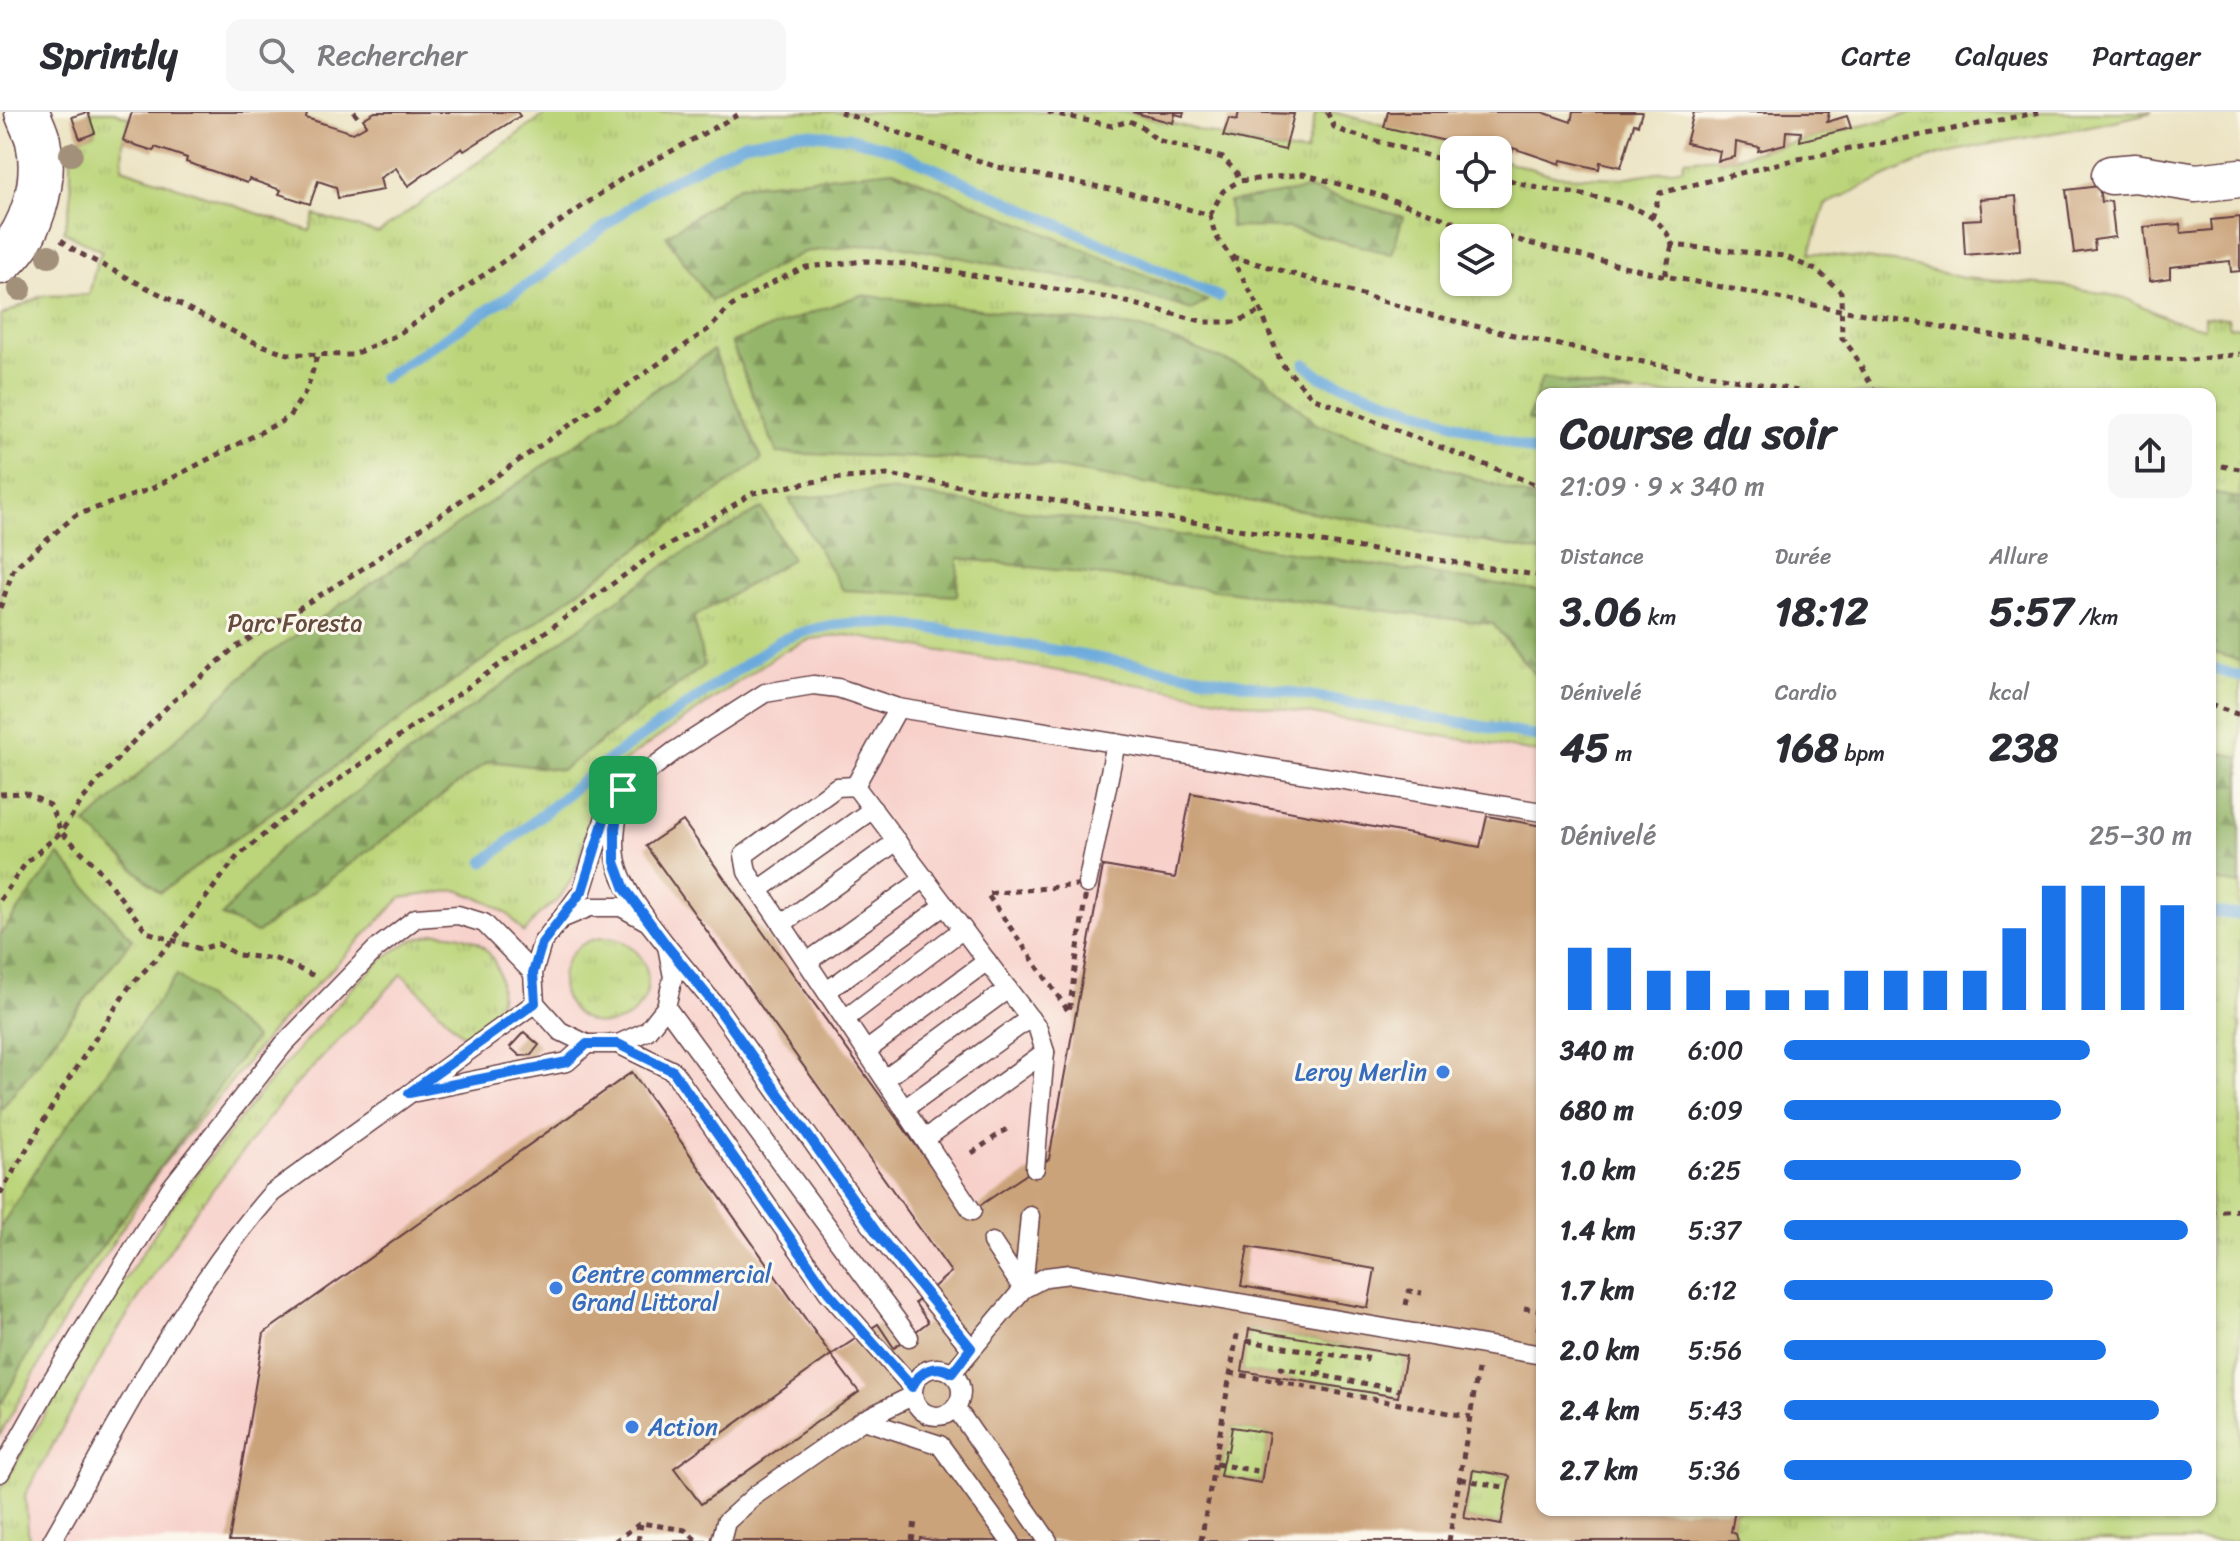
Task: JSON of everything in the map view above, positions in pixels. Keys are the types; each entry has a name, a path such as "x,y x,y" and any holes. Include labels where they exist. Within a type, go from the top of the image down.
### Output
{"street":[{"path":"0,262 9,255 31,218 40,181 38,142 27,112"},
{"path":"2111,175 2135,173 2196,183 2240,178"}],"lane":[{"path":"667,946 673,977 666,1007 647,1031 618,1044 587,1044 560,1031 535,1003 533,973 542,943 582,891 605,817 623,790 676,750 765,693 813,685 838,688 898,708 1536,811"},
{"path":"855,786 898,708"},
{"path":"1087,884 1116,743"},
{"path":"855,786 1038,1029 1045,1052 1035,1168"},
{"path":"855,786 837,787 744,855 747,872 972,1211"},
{"path":"623,790 615,828 615,862 625,889 720,1011 879,1236 971,1348"},
{"path":"759,890 873,809"},
{"path":"782,924 897,841"},
{"path":"807,962 925,878"},
{"path":"827,991 945,905"},
{"path":"561,919 590,907 621,907 648,922"},
{"path":"0,1473 51,1382 170,1189 284,1044 376,949 416,918 458,915 484,923 533,973"},
{"path":"845,1019 963,929"},
{"path":"866,1051 987,961"},
{"path":"885,1079 1008,989"},
{"path":"52,1541 176,1322 243,1226 272,1193 535,1003"},
{"path":"666,1007 909,1337"},
{"path":"904,1109 1030,1018"},
{"path":"409,1093 567,1062 587,1044"},
{"path":"618,1044 673,1071 828,1292 912,1391 920,1410 935,1417 949,1412 960,1402 961,1386 952,1373 938,1368 921,1373 912,1391 863,1420 757,1494 726,1522 721,1541"},
{"path":"925,1139 1045,1052"},
{"path":"1023,1289 1030,1216"},
{"path":"992,1242 1023,1289"},
{"path":"952,1373 1023,1289 1046,1277 1070,1274 1536,1354"},
{"path":"940,1445 949,1412"},
{"path":"949,1412 1048,1541"},
{"path":"863,1420 940,1445 1010,1541"}],"path":[{"path":"354,112 360,120"},
{"path":"53,235 77,252 256,343 288,354 352,355 397,335 626,176 743,112"},
{"path":"840,112 997,167 1125,192 1210,215"},
{"path":"1048,112 1112,126 1129,121 1141,126 1157,140 1223,158 1237,173 1239,181"},
{"path":"1327,112 1334,127 1345,132 1440,159"},
{"path":"1652,218 1660,193 1793,160 2041,112"},
{"path":"1536,485 1312,397 1281,363 1261,311 1215,235 1210,215 1223,191 1239,181 1303,174 1378,195 1457,223 1665,276 1840,310 2131,358 2190,360 2240,354"},
{"path":"1512,181 1532,187 1604,198 1652,218 1669,235 1672,245 1665,276"},
{"path":"1672,245 1784,256 1818,271 1841,292 1842,338 1873,388"},
{"path":"1231,257 1442,318 1782,388"},
{"path":"0,900 26,863 61,832 83,799 126,749 170,704 233,649 362,569 710,328 730,307 775,281 806,267 866,261 906,264 1115,299 1205,322 1236,322 1261,311"},
{"path":"0,608 14,568 76,515 151,489 288,418 307,390 317,356"},
{"path":"2216,465 2240,469"},
{"path":"0,1194 65,1085 129,987 172,942 236,858 274,826 650,557 753,493 829,479 888,475 1536,575"},
{"path":"2216,707 2240,715"},
{"path":"0,794 25,793 50,805 61,832 96,866 147,932 200,949 218,944 238,955 276,959 292,968 341,985"},
{"path":"1087,884 1073,984 1069,1012 987,894 1087,884"},
{"path":"972,1153 1040,1106"},
{"path":"2216,1212 2240,1210"},
{"path":"1524,1308 1536,1310"},
{"path":"1201,1541 1240,1321"},
{"path":"1247,1341 1366,1360"},
{"path":"1319,1376 1323,1353"},
{"path":"1449,1541 1479,1364"},
{"path":"1277,1382 1281,1368 1400,1390"},
{"path":"1230,1373 1471,1417"},
{"path":"1216,1464 1263,1472"},
{"path":"1461,1479 1508,1488"},
{"path":"912,1541 915,1521"},
{"path":"638,1541 641,1523"},
{"path":"615,1541 641,1523 685,1530 697,1541"},
{"path":"683,1541 685,1530"}],"shaded area":[{"path":"809,628 1536,736 1536,1516 1759,1516 1755,1541 0,1541 0,1435 67,1315 161,1167 277,1025 401,898 457,890 484,862"}],"green space":[{"name":"Parc Foresta","path":"88,112 114,112 130,118 123,140 122,168 310,231 315,215 378,233 549,112 1128,112 1268,148 1306,153 1316,112 1332,112 1440,139 1440,208 1512,208 1512,163 1557,176 1622,178 1683,168 1684,160 1719,157 1719,161 1917,112 2152,112 1951,152 1904,168 1825,205 1810,253 1894,262 1963,278 2065,286 2125,298 2171,320 2204,328 2204,317 2228,318 2229,327 2240,326 2240,1541 1738,1541 1736,1534 1731,1532 1734,1516 2216,1516 2216,388 1536,388 1536,752 847,635 811,639 780,653 623,762 592,803 573,877 558,900 539,914 524,933 510,916 489,902 457,890 401,898 277,1025 161,1167 67,1315 0,1435 0,316 41,296 89,295 102,251 64,232 71,201 71,141 95,133"},
{"path":"893,170 1207,301 1192,310 1123,289 885,243 804,252 711,301 666,236 739,186"},
{"path":"1309,189 1403,217 1392,254 1288,228 1231,227 1229,202"},
{"path":"861,295 1141,328 1263,375 1316,424 1536,499 1536,551 1017,461 777,453 731,342"},
{"path":"713,350 762,459 160,893 86,824 261,659"},
{"path":"1542,378 1601,388 1539,388"},
{"path":"1536,396 1536,422 1528,419"},
{"path":"889,490 1536,590 1536,677 1493,624 958,558 957,596 843,590 789,499"},
{"path":"2216,494 2240,498 2240,660 2216,654"},
{"path":"762,508 792,559 694,617 704,666 562,770 489,761 257,933 222,916 280,848 673,559"},
{"path":"2216,751 2240,758 2240,885 2216,881"},
{"path":"59,855 132,939 0,1111 0,935"},
{"path":"436,933 472,940 483,947 495,964 500,996 498,1007 487,1026 466,1038 402,974 291,1090 191,1217 112,1339 25,1495 29,1541 0,1541 0,1490 102,1316 171,1208 260,1093 354,986 385,957 410,941"},
{"path":"605,938 629,945 641,957 648,981 641,1005 629,1017 605,1024 581,1017 569,1005 562,981 569,957 581,945"},
{"path":"177,975 255,1038 46,1323 0,1406 0,1228 42,1160"},
{"path":"1249,1329 1406,1356 1398,1397 1242,1371"},
{"path":"1232,1427 1269,1433 1261,1483 1220,1476"},
{"path":"1473,1470 1510,1477 1501,1525 1464,1518"}],"building":[{"path":"88,112 95,133 80,139 72,117"},
{"path":"132,112 302,112 307,114 306,118 353,133 367,125 363,119 375,112 517,112 520,116 464,151 462,148 408,186 396,168 380,178 383,190 338,198 336,187 318,181 310,204 279,194 281,190 249,179 247,183 186,162 187,158 155,147 154,151 126,142 123,140"},
{"path":"1132,112 1184,112 1183,116 1175,114 1173,123"},
{"path":"1239,112 1294,114 1285,150 1223,136 1229,118 1237,120"},
{"path":"1388,112 1542,112 1571,122 1573,112 1642,112 1638,125 1634,124 1621,167 1600,162 1599,169 1561,160 1560,164 1513,148 1512,152 1512,136 1440,136 1440,140 1384,127"},
{"path":"1694,112 1829,112 1827,122 1847,116 1851,128 1800,141 1801,132 1786,131 1785,144 1758,151 1759,147 1736,142 1735,157 1718,161 1720,151 1686,143"},
{"path":"2099,186 2101,202 2111,201 2115,237 2094,240 2095,250 2074,253 2066,190"},
{"path":"2016,196 2020,250 1965,255 1963,220 1982,219 1980,199"},
{"path":"2240,217 2240,271 2231,272 2230,261 2170,267 2170,278 2150,281 2144,227 2180,224 2181,233 2212,230 2211,220"},
{"path":"1191,793 1480,847 1487,816 1536,825 1536,1516 1734,1516 1731,1532 1736,1534 1738,1541 938,1541 920,1538 919,1541 229,1541 264,1333 632,1072 831,1355 878,1324 894,1348 928,1322 915,1303 951,1272 646,846 683,821 966,1215 1049,1159 1103,866 1175,878","holes":["1248,1247 1375,1269 1368,1308 1241,1286","1249,1329 1406,1356 1398,1397 1242,1371","831,1355 859,1392 701,1504 674,1468","1232,1427 1269,1433 1261,1483 1220,1476","1473,1470 1510,1476 1501,1525 1464,1518"]},
{"path":"524,1032 539,1045 531,1055 520,1056 510,1047"}],"waterway":[{"path":"383,378 540,276 650,192 744,143 799,133 848,137 894,150 1219,297"},
{"path":"1305,364 1321,377 1536,452"},
{"path":"484,862 611,758 779,641 838,624 874,623 935,629 1536,736"},
{"path":"2216,669 2240,677"},
{"path":"2216,913 2240,915"}],"place":[{"name":"Leroy Merlin","path":"1443,1072"},
{"name":"Centre commercial Grand Littoral","path":"556,1288"},
{"name":"Action","path":"632,1427"}],"route":[{"path":"623,790 615,828 615,862 625,889 720,1011 879,1236 971,1348 952,1373 946,1369 929,1369 921,1373 912,1387 828,1292 673,1071 618,1044 587,1044 567,1062 409,1093 535,1003 533,973 542,943 582,891 605,817 623,790"}]}
